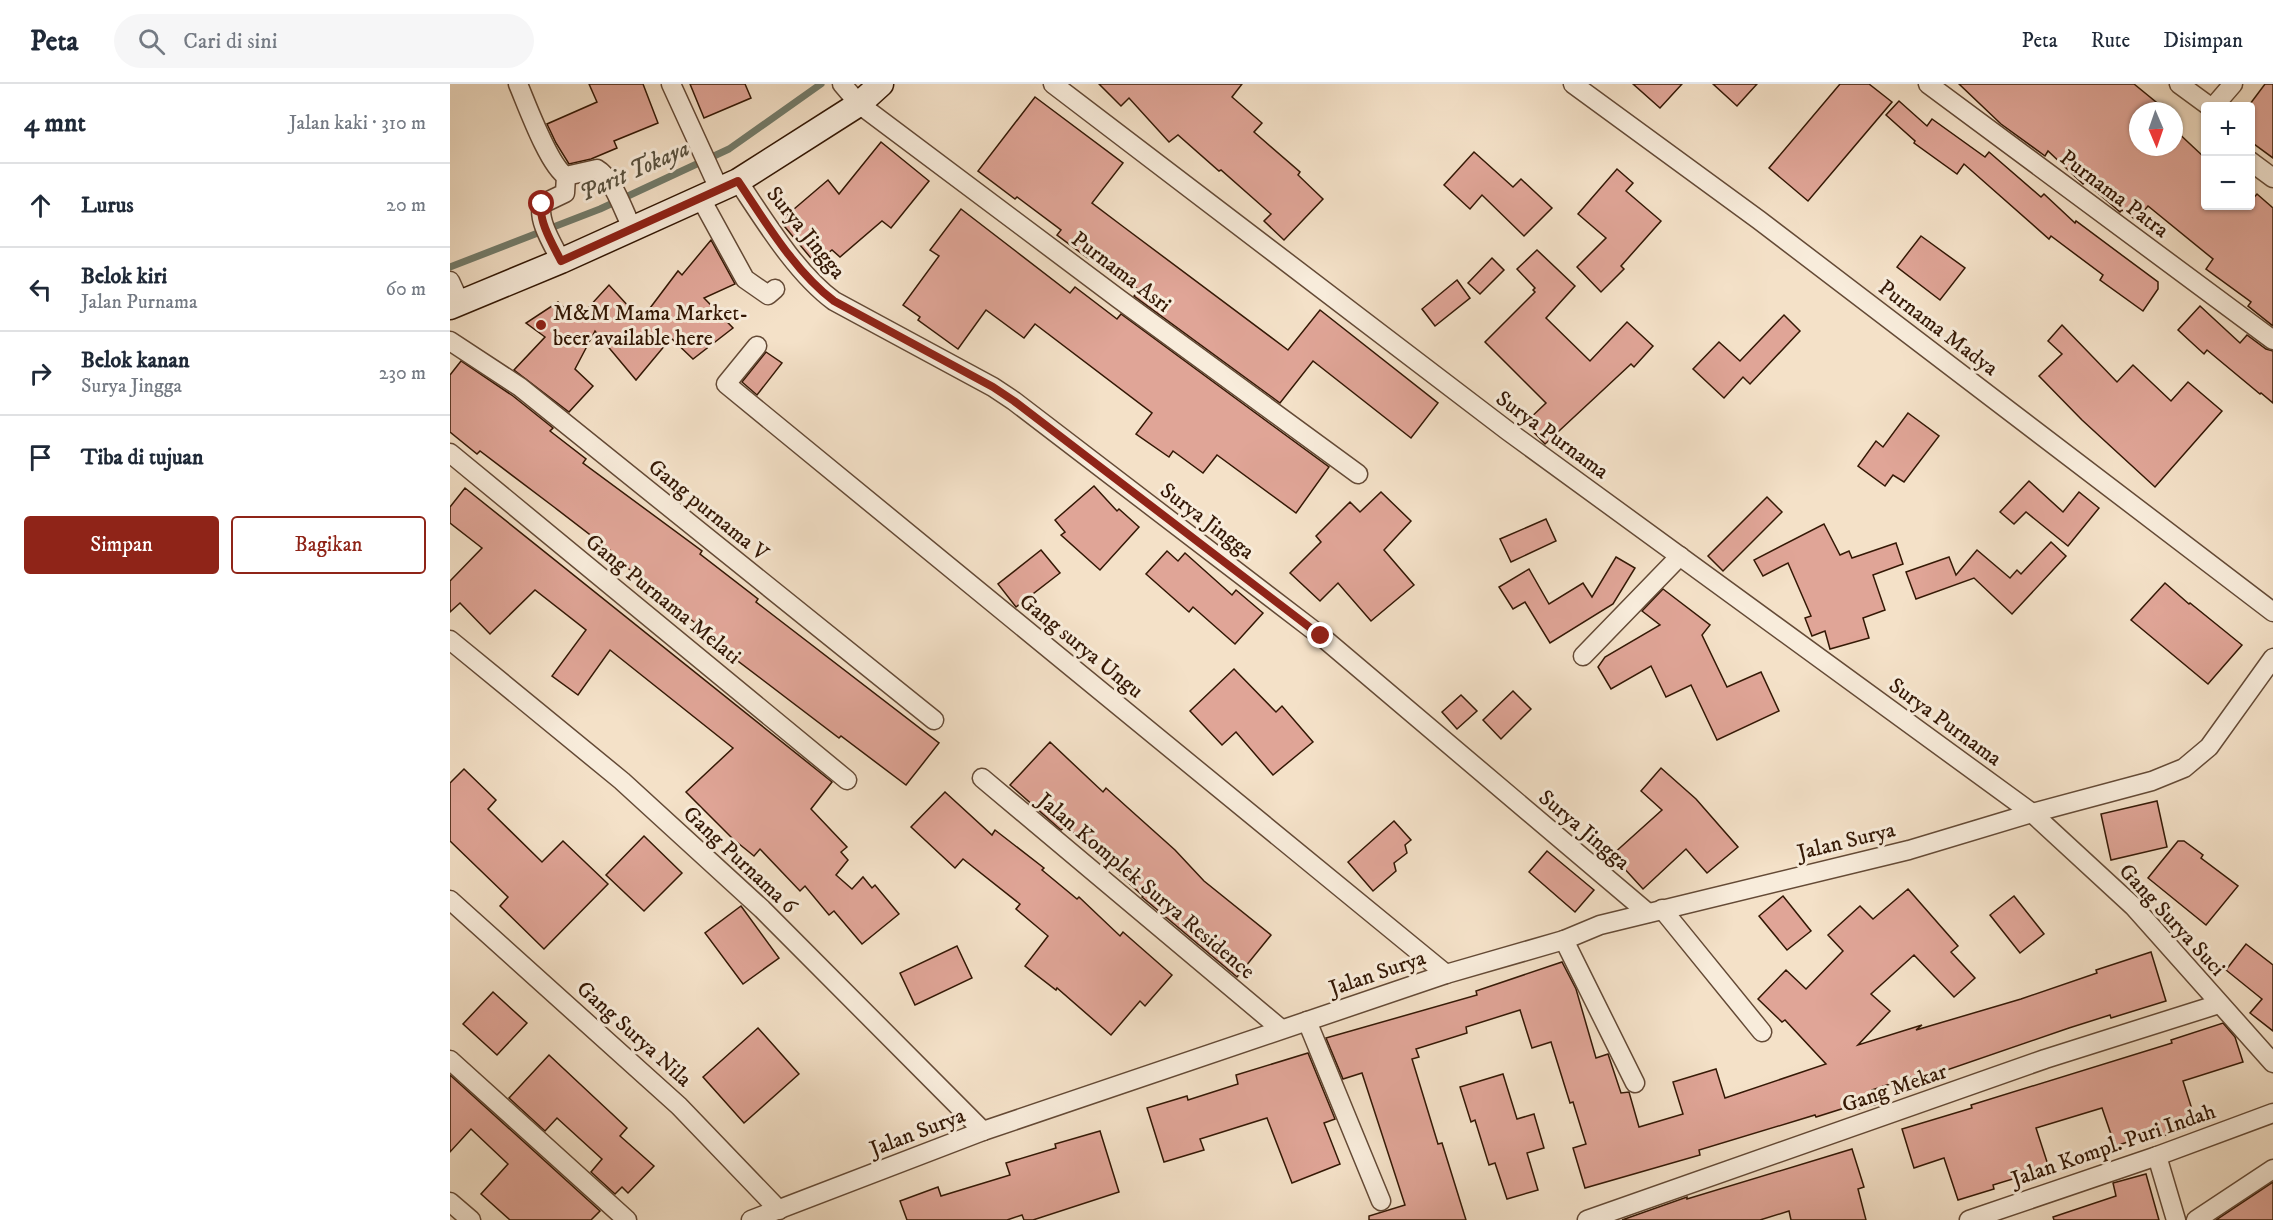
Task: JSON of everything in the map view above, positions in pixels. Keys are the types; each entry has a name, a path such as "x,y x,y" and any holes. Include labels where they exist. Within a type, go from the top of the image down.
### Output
{"street":[{"path":"519,84 549,153 561,173 566,176 597,169 600,171 608,180 632,228"},
{"path":"671,84 718,188 745,279 768,295 775,289"},
{"path":"453,295 632,228 718,188 850,94 882,84"},
{"name":"Surya Purnama","path":"1053,84 1498,423 2032,813"},
{"name":"Purnama Madya","path":"1573,84 1760,220 2273,612"},
{"name":"Purnama Patra","path":"1928,84 2273,340"},
{"path":"2179,84 2204,102"},
{"path":"2217,102 2233,84"},
{"name":"Purnama Asri","path":"850,94 1100,285 1358,474"},
{"path":"2255,165 2273,178"},
{"path":"558,255 540,209 542,204 566,191 566,176"},
{"name":"Surya Jingga","path":"718,188 766,222 819,290 834,301 993,387 1014,401 1321,636 1655,911 1762,1032"},
{"name":"Gang purnama V","path":"450,341 520,387 934,720"},
{"name":"Gang surya Ungu","path":"757,346 726,384 1446,974"},
{"name":"Gang Purnama Melati","path":"450,453 848,780"},
{"path":"1583,656 1680,556"},
{"name":"Gang Purnama 6","path":"450,640 622,781 762,909 983,1131"},
{"name":"Jalan Surya","path":"751,1220 983,1131 1281,1029 1446,974 1564,939 1600,925 1909,850 2032,813 2152,781 2184,768 2209,747 2273,658"},
{"name":"Jalan Komplek Surya Residence","path":"982,778 1281,1029"},
{"name":"Gang Surya Suci","path":"2032,813 2134,908 2273,1063"},
{"name":"Gang Surya Nila","path":"450,900 680,1106 779,1210"},
{"path":"1564,939 1635,1083"},
{"name":"Gang Mekar","path":"1587,1220 2045,1059 2219,1004"},
{"path":"1307,1021 1381,1201"},
{"path":"450,1060 627,1220"},
{"name":"Jalan Kompl. Puri Indah","path":"1969,1220 2157,1156 2273,1113"},
{"path":"2157,1156 2176,1220"},
{"path":"2196,1220 2273,1169"},
{"path":"450,1202 471,1220"}],"building":[{"path":"589,84 643,84 658,123 614,141 617,148 591,159 569,164 547,124 597,102"},
{"path":"690,84 745,84 751,98 704,118"},
{"path":"1099,84 1242,84 1232,97 1262,123 1254,132 1300,172 1298,175 1323,199 1284,240 1264,221 1271,214 1221,170 1219,171 1178,135 1169,142 1129,98 1121,106"},
{"path":"1633,84 1682,84 1660,108"},
{"path":"1713,84 1757,84 1737,106"},
{"path":"1840,84 1869,84 1892,102 1808,201 1769,168"},
{"path":"1959,84 2134,84 2156,102 2129,102 2129,156 2183,156 2183,137 2201,154 2201,210 2255,210 2257,194 2273,208 2273,326 2248,306 2251,302 2206,269 2213,259 2148,206 2136,220 2122,210 2120,212 2085,182 2083,184 2048,151 2045,156 2001,124"},
{"path":"2265,84 2273,84 2273,158 2255,145 2255,102 2252,102"},
{"path":"1035,97 1123,163 1092,203 1288,350 1320,310 1438,403 1411,438 1313,361 1280,403 1134,296 1139,290 1093,254 1089,259 1057,235 1061,230 978,171"},
{"path":"1899,101 1927,126 1932,119 1985,157 1989,152 2041,197 2044,194 2075,223 2076,221 2158,282 2158,289 2143,311 2100,280 2103,275 2051,236 2049,239 1964,164 1957,174 1914,143 1915,141 1886,115"},
{"path":"881,142 929,181 891,228 882,221 840,257 832,250 815,263 780,221 828,180 839,194"},
{"path":"1474,152 1513,187 1521,179 1552,208 1524,236 1482,195 1470,209 1444,185"},
{"path":"1617,169 1633,183 1626,191 1661,221 1621,266 1624,269 1601,292 1577,267 1606,238 1578,214"},
{"path":"961,209 1070,293 1075,287 1117,319 1121,314 1329,467 1296,513 1217,455 1203,473 1173,451 1169,457 1136,434 1152,413 1035,324 1024,338 986,310 958,349 918,320 920,317 903,305 939,256 930,250"},
{"path":"1921,236 1965,268 1940,300 1897,267"},
{"path":"711,240 735,284 704,298 733,328 693,359 671,338 636,380 595,331 575,369 593,386 569,412 514,370 545,337 526,323 558,302 577,320 609,285 641,320 678,271 682,275"},
{"path":"1537,250 1575,286 1546,318 1590,361 1627,322 1653,346 1634,367 1631,364 1545,444 1525,423 1546,403 1485,342 1535,292 1533,290 1535,288 1517,269"},
{"path":"1492,258 1504,270 1480,294 1468,283"},
{"path":"1457,280 1470,298 1435,326 1422,309"},
{"path":"2200,306 2240,343 2247,335 2266,349 2273,351 2273,403 2207,350 2204,354 2178,330"},
{"path":"1784,315 1800,331 1750,384 1743,377 1724,398 1693,369 1719,342 1740,361"},
{"path":"2062,325 2117,382 2133,365 2171,401 2188,382 2222,411 2155,487 2082,420 2039,376 2062,354 2048,341"},
{"path":"766,352 782,363 757,395 742,382"},
{"path":"461,361 513,396 553,428 550,431 586,459 583,463 702,551 700,554 758,599 756,602 939,743 906,785 841,736 839,738 730,655 732,652 671,604 673,602 609,554 611,551 480,451 477,454 450,432 450,375"},
{"path":"1908,413 1939,436 1904,482 1893,475 1885,486 1858,466 1876,441 1883,447"},
{"path":"2029,481 2063,512 2079,492 2099,508 2068,546 2026,512 2014,524 2000,512"},
{"path":"1094,486 1117,511 1119,509 1139,527 1100,570 1061,535 1065,532 1055,520"},
{"path":"465,488 832,782 811,809 847,847 841,852 848,860 836,875 852,889 863,877 872,888 875,885 899,914 862,944 834,911 829,915 805,886 800,891 760,849 754,856 733,839 686,792 733,748 610,650 578,695 552,676 586,630 535,590 490,634 460,603 450,612 450,581 482,548 450,523 450,507"},
{"path":"1381,492 1411,521 1384,550 1414,585 1371,621 1338,583 1320,601 1290,573 1321,542 1316,536 1350,502 1360,512"},
{"path":"1767,497 1782,512 1723,571 1708,556"},
{"path":"1546,519 1556,541 1511,562 1500,539"},
{"path":"1824,524 1840,555 1849,551 1852,558 1896,543 1903,564 1873,575 1885,610 1863,618 1869,638 1830,649 1825,631 1812,636 1805,618 1811,616 1788,563 1763,576 1754,560"},
{"path":"2051,542 2066,556 2012,614 1974,578 1916,599 1906,572 1949,557 1956,575 1977,550 2010,578 2017,570 2021,574"},
{"path":"1041,550 1060,573 1016,607 998,584"},
{"path":"1167,551 1178,561 1185,553 1232,595 1236,590 1263,613 1235,644 1193,607 1189,612 1146,574"},
{"path":"1616,557 1635,568 1613,604 1550,643 1525,602 1513,609 1499,587 1529,569 1549,604 1583,583 1592,597"},
{"path":"2165,583 2242,645 2208,684 2131,620"},
{"path":"1663,589 1710,625 1702,635 1727,687 1761,672 1779,711 1717,740 1691,685 1666,697 1651,666 1611,689 1598,667 1605,657 1660,625 1642,611"},
{"path":"1234,669 1276,712 1282,706 1313,742 1273,775 1236,732 1222,745 1190,711"},
{"path":"1513,691 1531,709 1501,739 1483,720"},
{"path":"1461,695 1477,711 1457,729 1442,712"},
{"path":"1050,742 1103,792 1106,788 1175,850 1204,881 1271,935 1237,977 1142,897 1066,826 1061,830 1010,785"},
{"path":"1661,768 1696,799 1738,847 1707,873 1686,849 1643,889 1612,855 1662,810 1641,791"},
{"path":"464,769 496,800 488,809 542,862 563,841 608,884 544,949 500,906 508,897 450,841 450,783"},
{"path":"945,792 992,835 995,830 1044,868 1042,870 1077,899 1079,897 1120,936 1123,932 1172,975 1145,1006 1140,1001 1111,1035 1057,988 1056,990 1025,966 1048,936 1016,909 1020,904 963,859 955,868 911,827"},
{"path":"2157,801 2167,847 2111,860 2101,814"},
{"path":"1394,821 1411,840 1405,845 1407,853 1394,863 1396,871 1373,891 1348,862"},
{"path":"644,836 682,873 644,911 606,875"},
{"path":"2178,841 2184,841 2203,855 2201,858 2238,886 2206,925 2148,878"},
{"path":"1547,851 1594,890 1575,912 1529,872"},
{"path":"1908,889 1958,946 1951,952 1975,978 1954,997 1914,955 1871,994 1890,1011 1858,1045 1922,1025 1916,1030 2021,999 2151,952 2166,1001 2069,1028 1912,1082 1911,1077 1872,1090 1877,1104 1855,1110 1854,1105 1816,1117 1815,1115 1699,1150 1700,1155 1585,1188 1573,1148 1586,1144 1573,1102 1570,1103 1551,1042 1532,1048 1520,1010 1466,1027 1467,1033 1416,1049 1419,1057 1412,1059 1438,1144 1442,1143 1466,1220 1369,1220 1369,1216 1405,1205 1362,1073 1343,1079 1326,1038 1477,995 1476,991 1562,962 1576,989 1596,1058 1608,1054 1621,1093 1629,1092 1639,1127 1683,1114 1673,1082 1716,1069 1725,1098 1826,1064 1785,1020 1782,1022 1758,999 1786,970 1806,989 1843,951 1828,935 1860,906 1873,919"},
{"path":"1783,896 1811,931 1787,950 1759,916"},
{"path":"2014,896 2044,934 2020,953 1990,915"},
{"path":"741,906 779,958 743,984 705,933"},
{"path":"2246,944 2273,965 2273,1031 2250,1013 2262,999 2226,970"},
{"path":"957,946 972,978 915,1005 900,973"},
{"path":"493,992 527,1023 497,1055 463,1024"},
{"path":"2223,1023 2235,1037 2243,1062 2183,1081 2197,1125 2159,1137 2157,1133 2115,1146 2102,1108 2036,1128 2049,1168 1993,1185 1994,1189 1958,1200 1944,1158 1914,1168 1902,1129 1972,1108 1971,1105 2172,1043 2171,1040"},
{"path":"758,1028 799,1074 744,1123 703,1077"},
{"path":"1308,1053 1335,1119 1324,1123 1340,1164 1292,1183 1267,1118 1200,1139 1204,1150 1164,1162 1147,1108 1187,1096 1188,1100 1238,1084 1236,1075"},
{"path":"549,1055 627,1128 620,1136 654,1166 628,1193 622,1187 615,1194 591,1172 602,1159 557,1118 545,1131 509,1098"},
{"path":"1503,1074 1517,1119 1534,1114 1544,1148 1527,1153 1538,1190 1507,1199 1495,1163 1489,1165 1475,1120 1471,1122 1460,1087"},
{"path":"450,1075 600,1211 591,1220 510,1220 481,1194 508,1164 471,1129 450,1152"},
{"path":"1100,1131 1119,1192 1033,1220 1024,1220 1022,1215 1007,1220 907,1220 900,1201 938,1187 941,1196 1010,1175 1006,1163 1056,1148 1055,1144"},
{"path":"1852,1149 1864,1187 1858,1189 1866,1220 1791,1220 1789,1211 1760,1220 1622,1220 1687,1197 1687,1199"},
{"path":"2146,1174 2159,1220 2054,1220 2053,1217 2116,1196 2113,1183"},
{"path":"2273,1182 2273,1220 2216,1220"}],"waterway":[{"name":"Parit Tokaya","path":"450,267 600,209 729,149 821,84"}],"place":[{"name":"M&M Mama Market- beer available here","path":"541,325"}],"route":[{"path":"542,204 540,209 542,219 561,261 738,181 766,222 819,290 834,301 993,387 1014,401 1321,636"}]}
